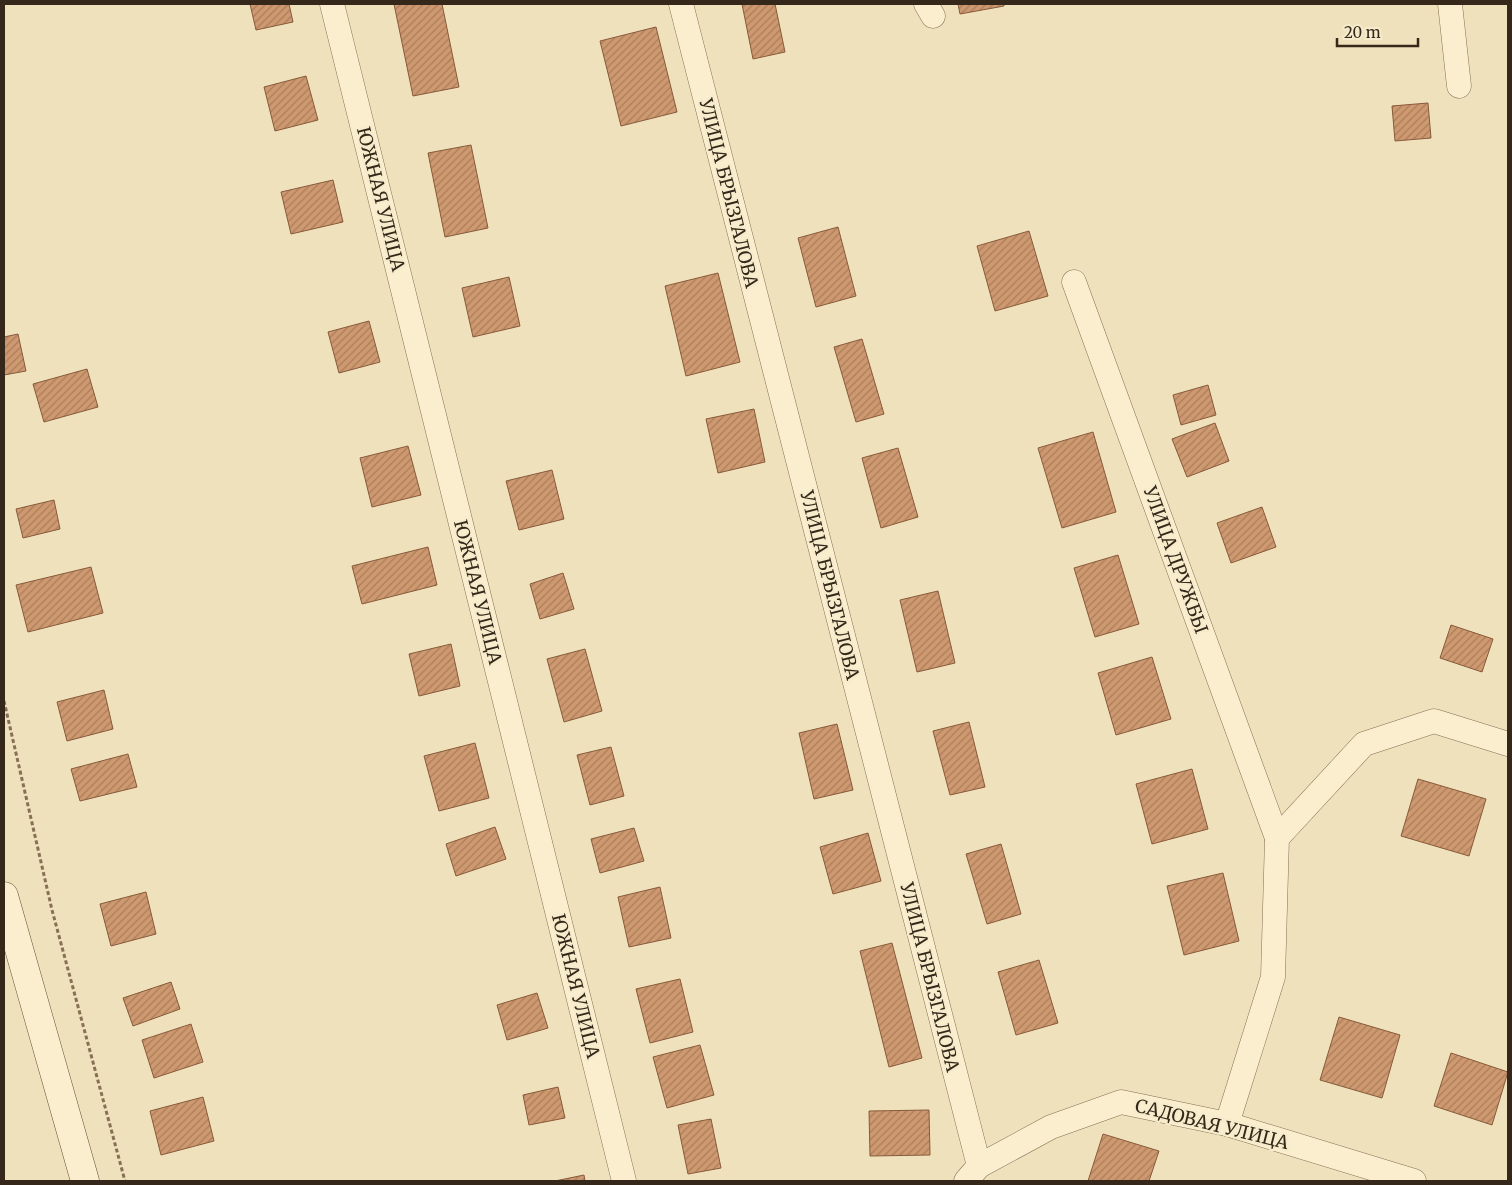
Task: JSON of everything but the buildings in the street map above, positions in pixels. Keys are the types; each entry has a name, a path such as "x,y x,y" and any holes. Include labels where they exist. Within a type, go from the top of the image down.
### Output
{"street":[{"name":"ЮЖНАЯ УЛИЦА","path":"332,4 624,1181"},
{"name":"УЛИЦА БРЫЗГАЛОВА","path":"681,4 973,1174"},
{"path":"1450,4 1459,86"},
{"name":"УЛИЦА ДРУЖБЫ","path":"1074,282 1277,838 1272,977 1228,1124"},
{"path":"1277,838 1364,744 1434,721 1508,744"},
{"path":"4,896 85,1181"},
{"name":"САДОВАЯ УЛИЦА","path":"973,1174 1051,1127 1122,1102 1228,1124 1414,1181"}],"path":[{"path":"4,700 52,910 125,1181"}]}
